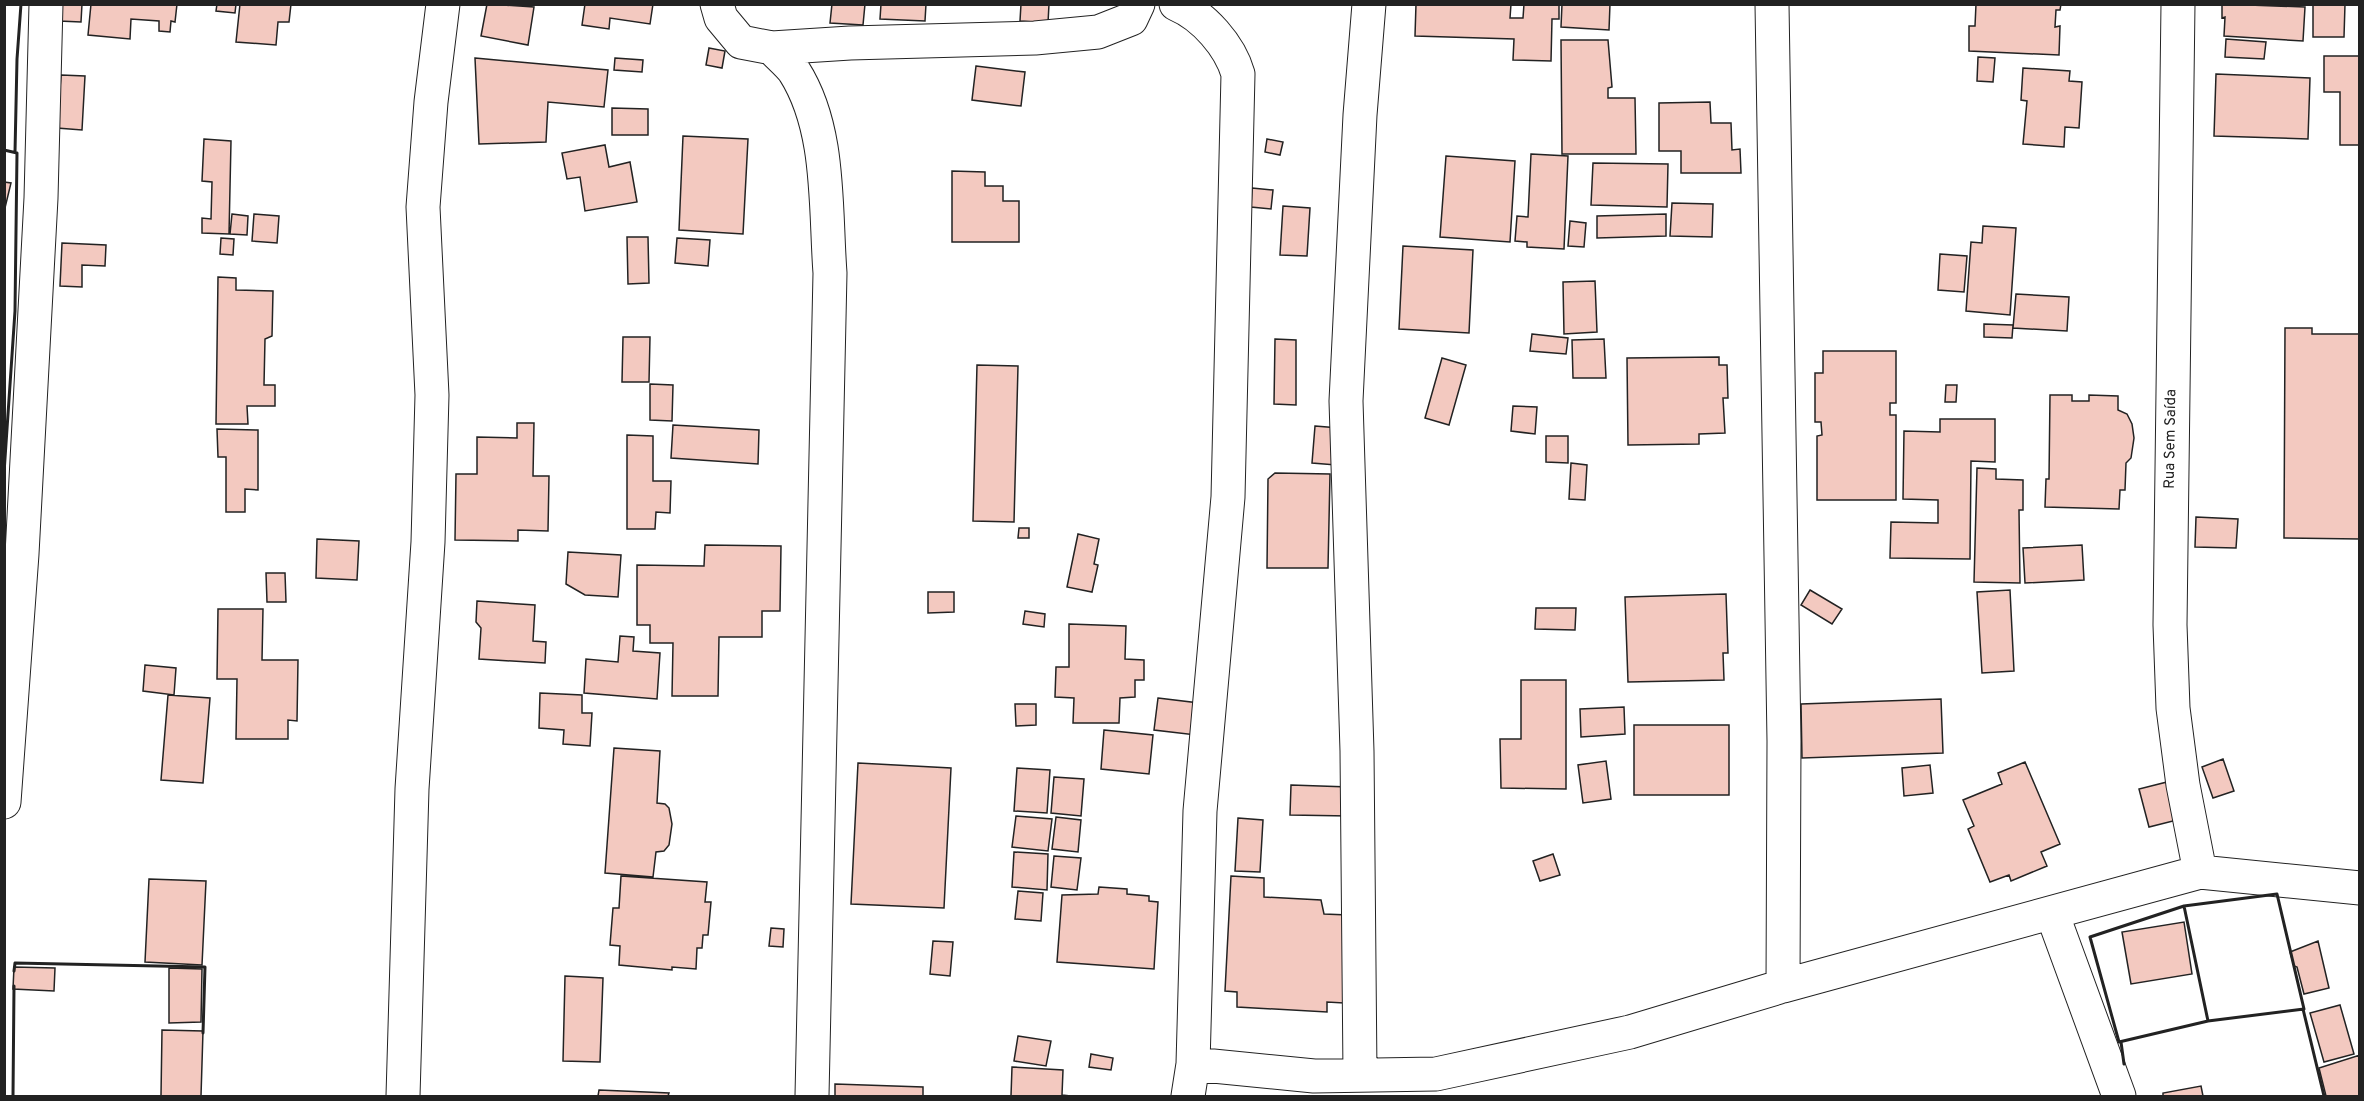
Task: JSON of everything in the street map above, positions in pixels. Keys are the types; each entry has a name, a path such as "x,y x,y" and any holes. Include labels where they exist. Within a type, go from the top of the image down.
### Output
{"street":[{"path":"4,802 22,554 41,198 46,4"},
{"path":"403,1096 412,789 429,531 432,395 423,207 431,102 443,4"},
{"path":"717,4 721,18 741,42 772,48 861,42 1035,38 1098,32 1131,19 1138,4"},
{"path":"1176,4 1188,9 1221,41 1233,57 1238,74 1228,497 1200,811 1193,1064 1188,1096"},
{"path":"1360,1074 1357,751 1346,401 1360,115 1369,4"},
{"path":"1772,4 1784,741 1783,986"},
{"name":"Rua Sem Saída","path":"2178,4 2170,625 2173,708 2183,784 2200,872"},
{"path":"772,48 794,71 813,112 822,152 830,273 812,1096"},
{"path":"1193,1064 1314,1076 1436,1074 1630,1032 1783,986 2200,872 2360,888"},
{"path":"2052,913 2119,1096"}],"building":[{"path":"60,4 82,4 81,22 59,21"},
{"path":"91,4 177,4 175,22 171,21 170,32 159,31 159,21 131,19 130,39 88,35"},
{"path":"217,4 236,4 235,13 216,11"},
{"path":"240,4 291,4 289,22 278,22 276,45 236,42"},
{"path":"487,4 534,7 528,45 481,36"},
{"path":"585,4 653,4 650,24 610,18 609,29 582,25"},
{"path":"832,4 865,4 863,25 830,23"},
{"path":"881,4 926,4 925,21 880,19"},
{"path":"1021,4 1049,4 1048,23 1020,21"},
{"path":"1416,4 1511,4 1510,18 1523,18 1524,4 1559,4 1559,19 1552,19 1551,61 1513,60 1514,39 1415,36"},
{"path":"1562,4 1610,4 1609,30 1561,27"},
{"path":"1976,4 2061,4 2060,10 2056,10 2055,27 2060,26 2059,55 1969,51 1969,26 1975,26"},
{"path":"2222,4 2305,7 2303,41 2224,36 2225,17 2222,18"},
{"path":"2313,4 2345,4 2344,37 2313,37"},
{"path":"2226,39 2266,42 2264,59 2225,57"},
{"path":"1561,40 1608,40 1612,87 1608,88 1608,98 1635,98 1636,154 1562,154"},
{"path":"709,48 725,51 722,68 706,65"},
{"path":"2324,56 2360,56 2360,145 2340,145 2340,92 2324,92"},
{"path":"1978,57 1995,58 1993,82 1977,81"},
{"path":"475,58 608,70 604,107 548,102 546,142 479,144"},
{"path":"615,58 643,60 642,72 614,70"},
{"path":"976,66 1025,72 1021,106 972,100"},
{"path":"2023,68 2070,71 2069,81 2082,82 2079,128 2065,127 2064,147 2023,144 2027,101 2021,100"},
{"path":"2216,74 2310,78 2308,139 2214,136"},
{"path":"61,75 85,76 82,130 57,128"},
{"path":"1710,102 1711,123 1731,123 1732,150 1740,149 1741,173 1681,173 1681,151 1659,151 1659,103"},
{"path":"612,108 648,109 648,135 612,135"},
{"path":"683,136 748,139 743,234 679,230"},
{"path":"204,139 231,141 229,234 202,233 202,218 211,219 212,182 202,181"},
{"path":"1267,139 1283,142 1280,155 1265,152"},
{"path":"605,145 609,167 630,162 637,202 585,211 580,177 567,179 562,153"},
{"path":"1531,154 1568,156 1564,249 1527,247 1527,242 1515,241 1517,216 1528,217"},
{"path":"1446,156 1515,161 1510,242 1440,237"},
{"path":"1593,163 1668,164 1667,207 1591,205"},
{"path":"952,171 985,172 985,186 1003,186 1003,201 1019,201 1019,242 952,242"},
{"path":"4,182 11,183 4,212"},
{"path":"1252,188 1273,190 1271,209 1251,207"},
{"path":"1672,203 1713,204 1712,237 1670,236"},
{"path":"1283,206 1310,208 1307,256 1280,255"},
{"path":"232,214 248,216 247,235 230,234"},
{"path":"254,214 279,216 277,243 252,241"},
{"path":"1666,214 1666,236 1597,238 1597,216"},
{"path":"1570,221 1586,223 1584,247 1568,246"},
{"path":"1983,226 2016,228 2010,315 1966,311 1971,242 1982,243"},
{"path":"627,237 648,237 649,283 628,284"},
{"path":"221,238 234,239 233,255 220,254"},
{"path":"677,238 710,240 708,266 675,263"},
{"path":"62,243 106,245 105,266 82,265 82,287 60,286"},
{"path":"1403,246 1473,250 1469,333 1399,329"},
{"path":"1940,254 1967,256 1964,292 1938,290"},
{"path":"218,277 236,278 236,290 273,291 272,336 265,339 264,385 275,385 275,406 247,406 248,424 216,424"},
{"path":"1595,281 1597,332 1564,334 1563,282"},
{"path":"2016,294 2069,297 2067,331 2013,328"},
{"path":"1984,324 2013,325 2012,338 1984,337"},
{"path":"2285,328 2312,328 2312,334 2359,334 2360,539 2284,538"},
{"path":"1532,334 1568,338 1566,354 1530,351"},
{"path":"623,337 650,337 649,382 622,382"},
{"path":"1275,339 1296,340 1296,405 1274,404"},
{"path":"1604,339 1606,378 1573,378 1572,340"},
{"path":"1823,351 1896,351 1896,403 1890,403 1890,415 1896,415 1896,500 1817,500 1817,436 1822,435 1821,422 1815,422 1815,373 1823,373"},
{"path":"1719,357 1719,365 1727,365 1728,398 1723,398 1725,433 1699,434 1699,444 1628,445 1627,358"},
{"path":"1442,358 1466,365 1449,425 1425,418"},
{"path":"977,365 1018,366 1014,522 973,521"},
{"path":"650,384 673,385 672,421 650,420"},
{"path":"1946,385 1957,385 1956,402 1945,402"},
{"path":"2050,395 2072,395 2072,401 2089,401 2089,395 2118,396 2118,410 2127,414 2132,424 2134,438 2131,458 2126,463 2125,490 2120,490 2119,509 2045,507 2046,479 2049,479"},
{"path":"1513,406 1537,407 1535,434 1511,431"},
{"path":"1940,419 1995,419 1995,462 1971,461 1970,559 1890,558 1891,522 1938,523 1938,500 1903,499 1904,431 1940,432"},
{"path":"517,423 534,423 533,476 549,476 548,531 518,530 518,541 455,540 456,474 477,474 477,437 517,438"},
{"path":"673,425 759,430 758,464 671,458"},
{"path":"1315,426 1339,428 1336,465 1312,463"},
{"path":"217,429 258,430 258,490 245,489 245,512 226,512 226,457 218,457"},
{"path":"627,435 653,436 653,481 671,481 670,513 656,512 655,529 627,529"},
{"path":"1546,436 1568,436 1568,463 1546,462"},
{"path":"1571,463 1587,465 1585,500 1569,499"},
{"path":"1977,468 1996,469 1996,479 2023,480 2023,510 2019,510 2020,583 1974,582"},
{"path":"1275,473 1330,474 1328,568 1267,568 1268,479"},
{"path":"2196,517 2238,519 2236,548 2195,547"},
{"path":"1019,528 1029,528 1029,538 1018,538"},
{"path":"1078,534 1099,539 1094,564 1098,565 1092,592 1067,587"},
{"path":"317,539 359,541 357,580 316,578"},
{"path":"705,545 781,546 780,611 762,611 762,637 719,637 718,696 672,696 673,643 650,643 650,625 637,625 637,565 704,566"},
{"path":"2082,545 2084,580 2025,583 2023,548"},
{"path":"568,552 621,555 618,597 585,595 566,584"},
{"path":"266,573 285,573 286,602 267,602"},
{"path":"1810,590 1842,609 1832,624 1801,605"},
{"path":"2010,590 2014,671 1982,673 1977,592"},
{"path":"928,592 954,592 954,612 928,613"},
{"path":"1726,594 1728,653 1723,653 1724,680 1628,682 1625,597"},
{"path":"477,601 535,605 533,641 546,642 545,663 479,659 481,628 476,622"},
{"path":"1536,608 1576,608 1575,630 1535,629"},
{"path":"218,609 263,609 262,660 298,660 297,721 288,720 288,739 236,739 237,679 217,679"},
{"path":"1025,611 1045,614 1044,627 1023,624"},
{"path":"1069,624 1126,626 1125,659 1144,660 1144,680 1135,680 1135,697 1120,698 1119,723 1073,723 1074,698 1055,697 1056,667 1069,667"},
{"path":"620,636 634,637 633,651 660,653 657,699 584,693 586,659 618,662"},
{"path":"145,665 176,668 174,695 143,691"},
{"path":"1521,680 1566,680 1566,789 1501,788 1500,739 1521,739"},
{"path":"540,693 582,695 582,713 592,713 590,746 563,744 564,730 539,728"},
{"path":"168,695 210,698 203,783 161,780"},
{"path":"1158,698 1199,703 1196,735 1154,730"},
{"path":"1941,699 1943,753 1802,758 1801,704"},
{"path":"1015,704 1036,704 1036,725 1016,726"},
{"path":"1624,707 1625,734 1581,737 1580,709"},
{"path":"1634,725 1729,725 1729,795 1634,795"},
{"path":"1104,730 1153,735 1149,774 1101,769"},
{"path":"614,748 660,751 657,803 665,804 669,808 672,824 669,845 664,851 656,852 653,877 605,873"},
{"path":"2223,759 2234,791 2213,798 2202,767"},
{"path":"1606,761 1611,799 1583,803 1578,765"},
{"path":"2025,762 2060,844 2041,852 2047,866 2011,881 2009,875 1990,882 1968,829 1974,826 1963,800 2002,784 1998,773"},
{"path":"858,763 951,768 944,908 851,904"},
{"path":"1930,765 1933,793 1904,796 1902,768"},
{"path":"1017,768 1050,770 1047,813 1014,811"},
{"path":"1054,777 1084,779 1081,816 1051,813"},
{"path":"2167,782 2177,820 2149,827 2139,789"},
{"path":"1291,785 1349,787 1349,816 1290,815"},
{"path":"1016,816 1052,819 1048,851 1012,847"},
{"path":"1056,817 1081,820 1078,852 1052,849"},
{"path":"1238,818 1263,820 1260,872 1235,871"},
{"path":"1014,852 1048,854 1047,890 1012,887"},
{"path":"1553,854 1560,875 1540,881 1533,861"},
{"path":"1054,856 1081,858 1077,890 1051,887"},
{"path":"621,876 707,882 705,902 711,902 708,935 703,935 702,948 697,948 696,969 672,967 672,970 619,965 620,946 610,945 613,908 619,908"},
{"path":"1231,876 1264,878 1264,897 1321,900 1324,914 1348,915 1344,1003 1327,1002 1327,1012 1237,1007 1237,992 1225,991"},
{"path":"149,879 206,881 202,965 145,962"},
{"path":"1099,887 1127,889 1127,894 1149,896 1149,901 1158,902 1154,969 1057,962 1062,895 1098,894"},
{"path":"1018,891 1043,893 1041,921 1015,919"},
{"path":"2184,922 2192,974 2131,984 2122,932"},
{"path":"771,928 784,929 783,947 769,946"},
{"path":"933,941 953,942 950,976 930,974"},
{"path":"2318,941 2329,988 2304,994 2297,967 2294,966 2290,952"},
{"path":"14,967 55,968 54,991 13,989"},
{"path":"169,968 202,969 201,1022 169,1023"},
{"path":"565,976 603,978 600,1062 563,1061"},
{"path":"2340,1005 2354,1054 2324,1062 2310,1013"},
{"path":"162,1030 203,1031 201,1096 161,1096"},
{"path":"1018,1036 1051,1041 1046,1066 1014,1061"},
{"path":"1091,1054 1113,1058 1111,1070 1089,1067"},
{"path":"2360,1055 2360,1096 2326,1096 2319,1068"},
{"path":"1012,1067 1063,1070 1062,1095 1071,1096 1011,1096"},
{"path":"835,1084 923,1087 923,1096 835,1096"},
{"path":"2201,1086 2203,1096 2163,1096 2163,1093"},
{"path":"599,1090 669,1093 668,1096 598,1096"}],"wall":[{"path":"15,152 21,4"},
{"path":"4,150 17,153 15,311 4,473"},
{"path":"2277,894 2304,1009 2208,1021 2184,906 2277,894"},
{"path":"2184,906 2208,1021 2119,1042 2090,937 2184,906"},
{"path":"14,971 15,963 205,967 203,1033"},
{"path":"13,1096 14,986"},
{"path":"2303,1009 2324,1096"},
{"path":"2121,1042 2124,1064"}]}
